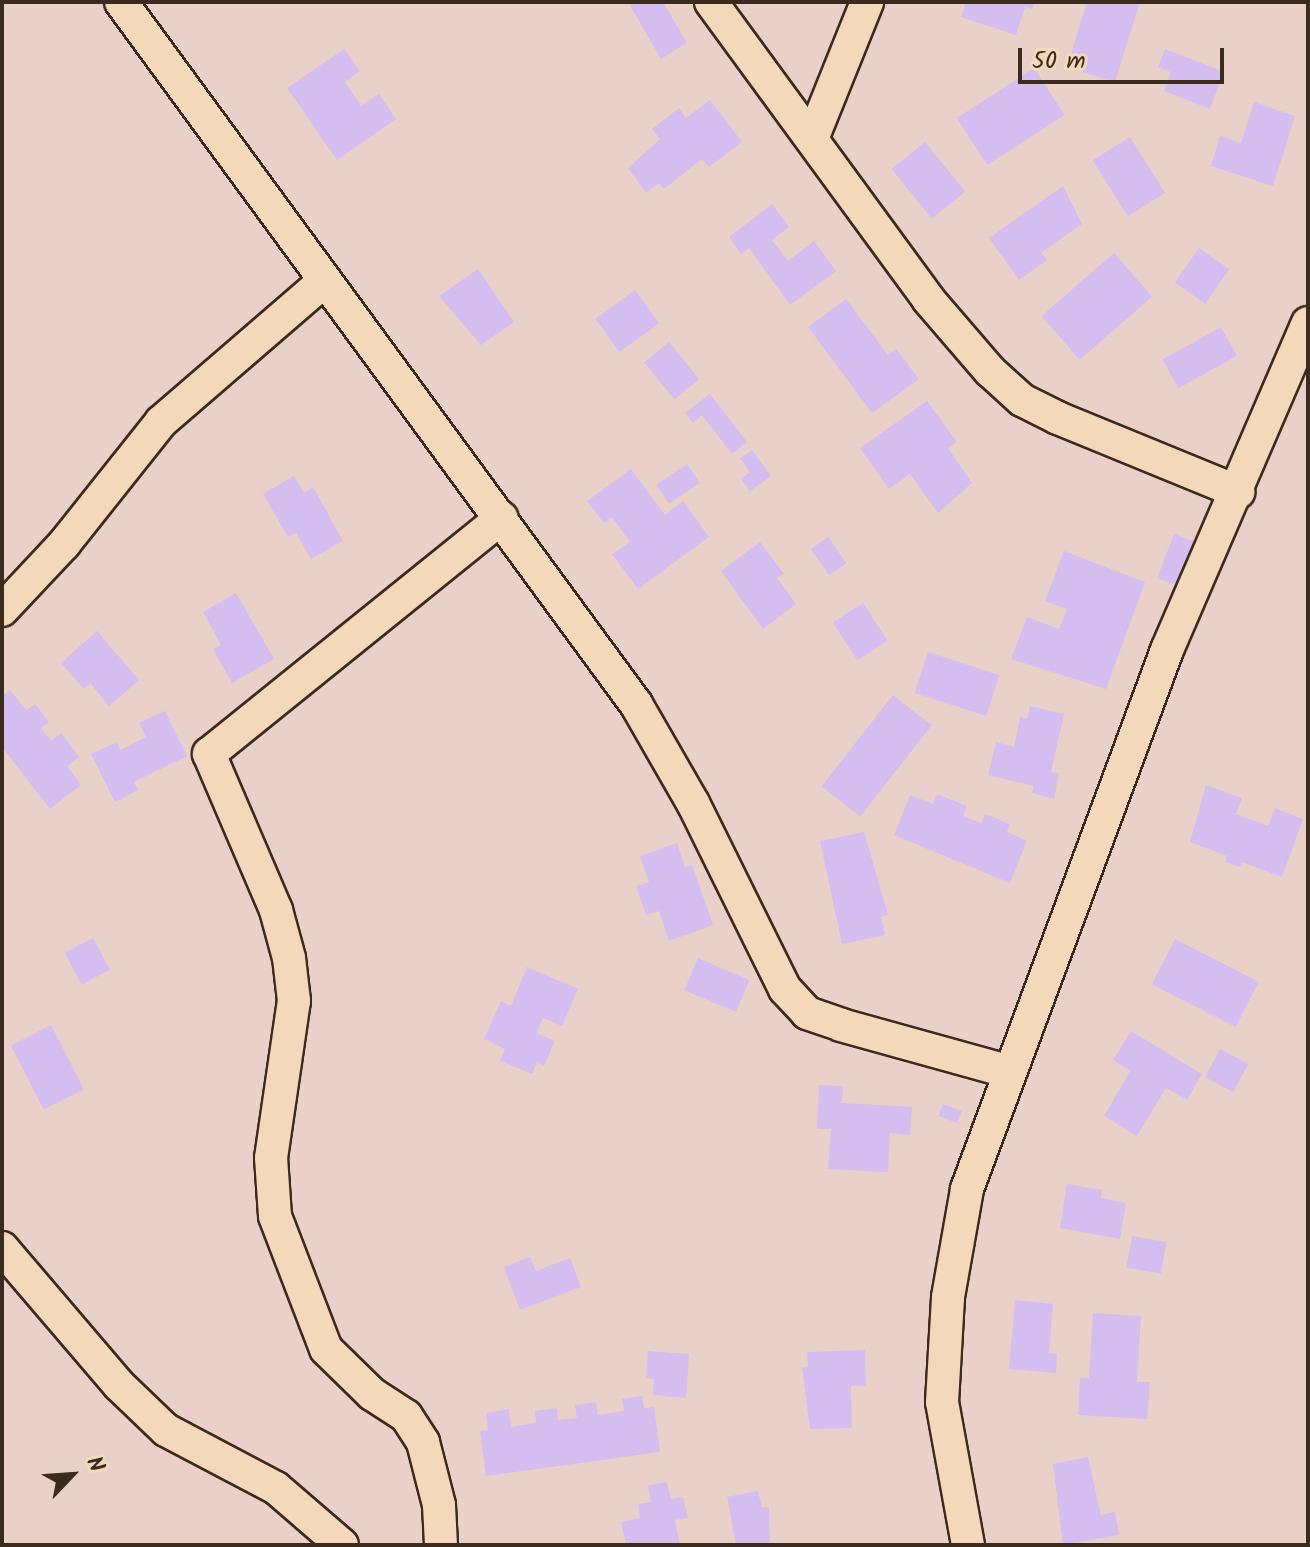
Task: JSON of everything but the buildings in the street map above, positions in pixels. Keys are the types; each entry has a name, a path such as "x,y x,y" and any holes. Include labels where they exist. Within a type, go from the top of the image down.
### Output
{"street":[{"path":"121,2 323,282 502,518 636,704 693,803 785,989 807,1013 1007,1071"},
{"path":"711,2 928,299 1022,400 1109,441 1238,492"},
{"path":"812,139 867,2"},
{"path":"2,610 64,544 161,422 323,282"},
{"path":"968,1545 942,1402 948,1297 967,1189 1007,1071 1167,650 1238,492 1308,323"},
{"path":"441,1545 439,1505 423,1442 406,1416 372,1394 326,1349 275,1216 271,1158 294,1001 289,958 276,910 209,754 502,518"},
{"path":"2,1248 119,1385 166,1430 276,1488 342,1545"}]}
